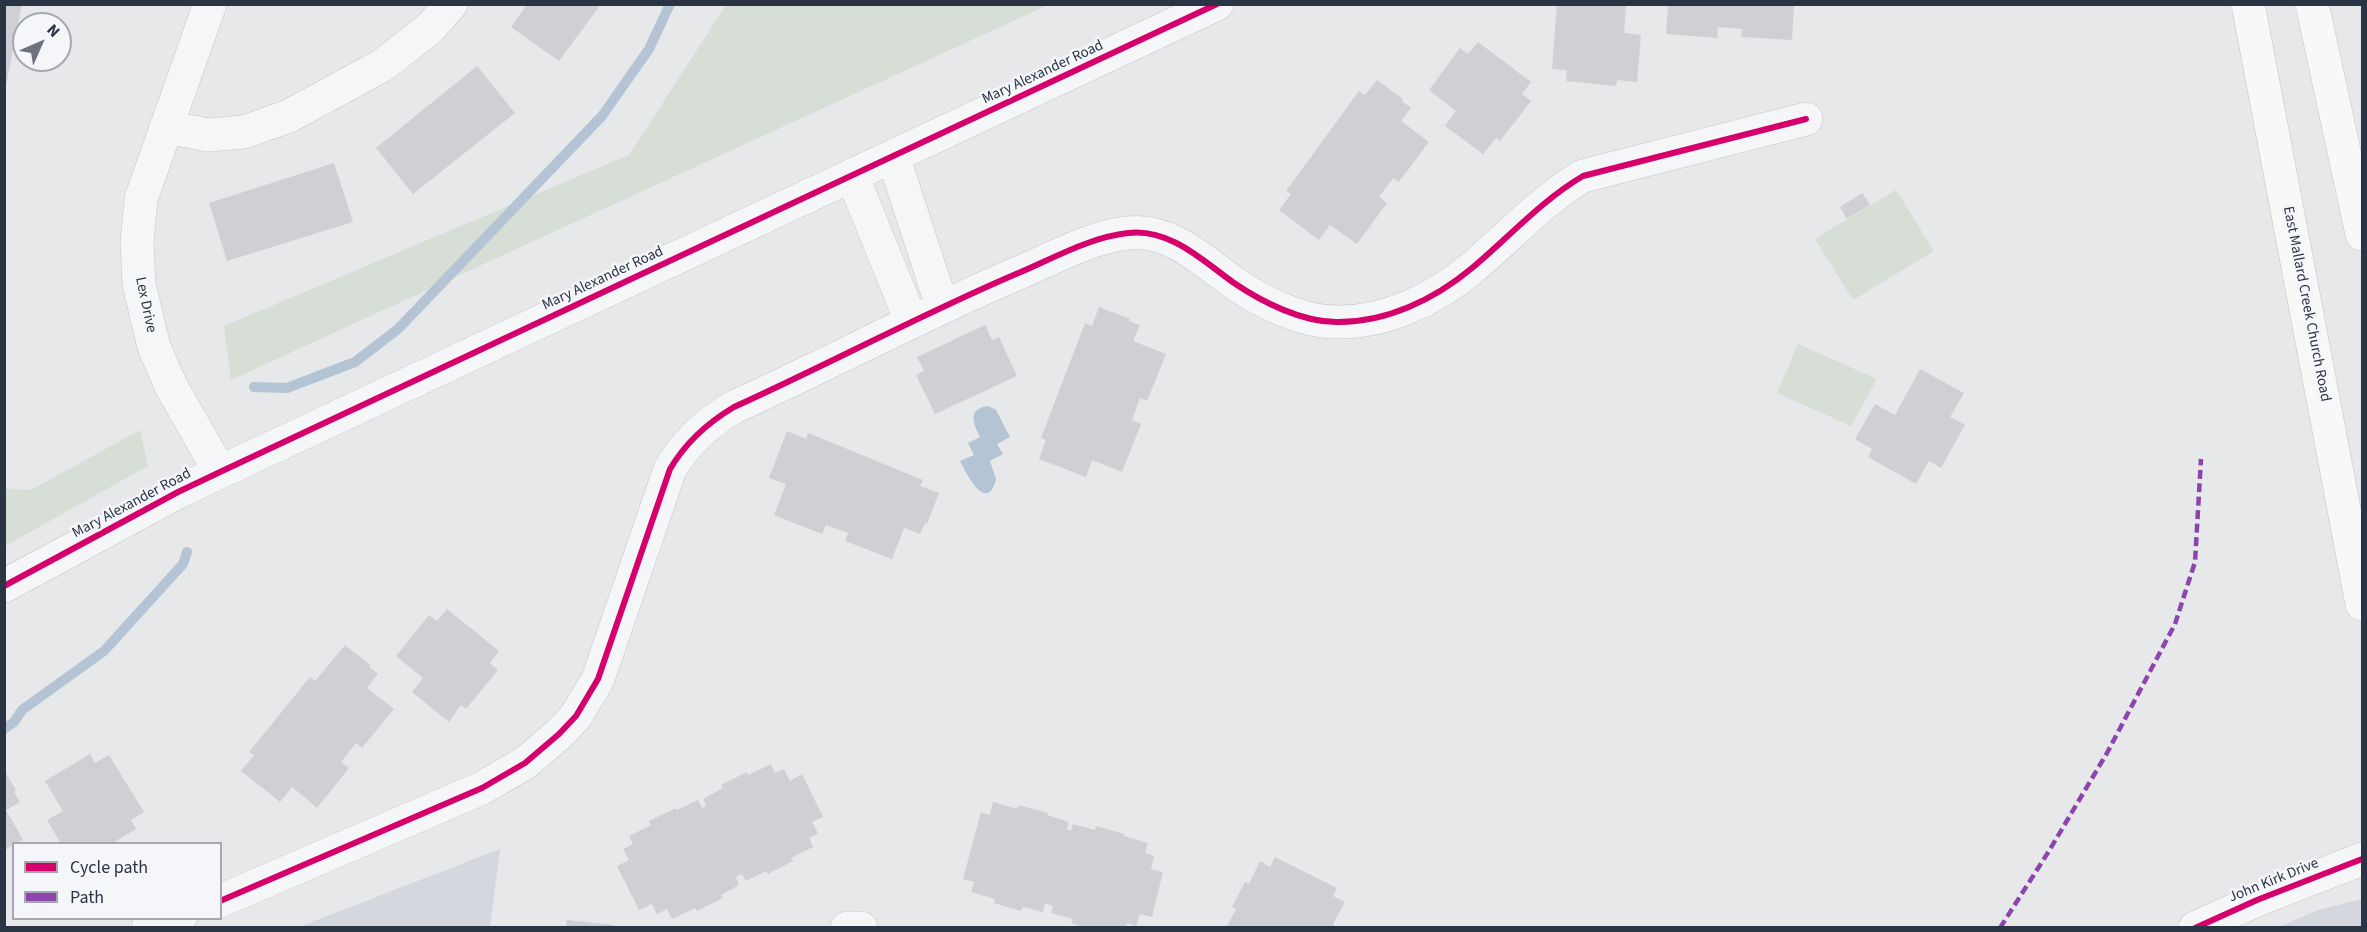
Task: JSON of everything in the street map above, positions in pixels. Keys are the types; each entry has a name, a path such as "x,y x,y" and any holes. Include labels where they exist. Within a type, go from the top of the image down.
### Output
{"main road":[{"name":"East Mallard Creek Church Road","path":"2248,4 2362,604"},
{"path":"2312,4 2362,234"}],"street":[{"name":"Lex Drive","path":"210,4 141,199 137,242 139,284 154,347 171,386 220,472"},
{"path":"166,127 208,135 244,132 289,116 383,65 430,28 451,4"},
{"name":"Mary Alexander Road","path":"4,586 220,472 1217,4"},
{"path":"222,900 482,788 525,763 542,750 576,716 597,679 670,470 691,440 706,426 734,407 942,306 1098,240 1132,232 1167,238 1188,249 1236,284 1281,308 1334,322 1366,319 1407,308 1457,280 1562,190 1583,176 1806,118"},
{"path":"893,156 942,306"},
{"path":"852,176 911,321"},
{"name":"John Kirk Drive","path":"2195,927 2257,900 2362,860"},
{"path":"148,927 173,920"},
{"path":"847,927 861,927"}],"shaded area":[{"path":"726,5 1048,5 231,380 224,326 629,155"},
{"path":"1896,190 1934,251 1853,300 1815,239"},
{"path":"1798,344 1877,379 1851,426 1777,393"},
{"path":"140,430 148,466 5,546 5,489 31,490"},
{"path":"500,849 490,927 299,927"},
{"path":"2362,899 2362,927 2279,927 2318,910"}],"water":[{"path":"988,406 996,410 1010,437 997,444 1003,454 990,461 996,479 992,489 987,493 977,488 960,461 974,455 968,443 980,437 975,427 974,413"}],"building":[{"path":"4,4 22,4 20,12 12,12 12,55 6,86 4,86"},
{"path":"527,4 601,4 559,61 511,27"},
{"path":"1557,4 1626,4 1624,33 1641,35 1637,82 1617,80 1616,86 1566,81 1567,70 1552,69"},
{"path":"1668,4 1794,4 1792,40 1741,37 1742,29 1718,27 1717,38 1666,34"},
{"path":"1478,42 1531,82 1522,94 1531,101 1500,141 1496,138 1483,154 1445,126 1456,111 1429,90 1460,48 1468,54"},
{"path":"477,66 515,113 413,194 376,148"},
{"path":"1377,80 1403,99 1402,101 1411,108 1401,121 1429,142 1399,182 1393,178 1379,197 1387,203 1357,244 1330,225 1319,240 1279,210 1291,194 1286,191 1359,91 1365,95"},
{"path":"334,163 353,222 227,261 209,203"},
{"path":"1862,193 1870,205 1847,219 1840,207"},
{"path":"1099,307 1140,325 1133,341 1166,354 1147,401 1140,398 1132,420 1141,424 1122,472 1092,460 1086,477 1039,459 1046,440 1041,438 1085,323 1092,326"},
{"path":"985,325 992,340 999,337 1017,376 935,414 916,375 924,371 917,357"},
{"path":"1920,369 1964,393 1950,417 1965,425 1941,468 1929,461 1916,484 1868,457 1872,449 1855,439 1875,404 1895,415"},
{"path":"787,431 806,439 808,433 923,480 920,486 939,493 927,524 925,523 920,534 904,528 892,559 845,541 848,533 826,525 822,534 774,515 786,484 769,478"},
{"path":"447,609 499,651 490,663 498,670 466,709 461,705 449,722 412,692 423,678 396,656 429,615 437,621"},
{"path":"345,645 378,674 367,688 394,709 362,748 356,743 341,762 349,768 317,808 292,787 280,802 241,771 254,755 249,752 310,677 315,681"},
{"path":"90,754 95,763 109,755 144,812 131,820 136,829 114,842 60,842 47,820 63,811 45,781"},
{"path":"771,764 775,773 784,769 790,781 802,774 823,817 812,822 818,833 809,838 813,847 791,858 793,861 768,874 766,871 746,881 742,874 739,875 736,877 739,885 721,895 723,898 697,911 695,908 672,919 667,909 657,914 652,904 639,910 617,866 629,860 623,849 633,844 629,836 651,825 649,821 676,808 677,810 698,800 702,808 706,806 703,799 723,788 721,785 747,772 748,775"},
{"path":"4,770 20,802 6,810 23,840 12,842 12,845 4,851"},
{"path":"993,802 1017,809 1018,805 1048,813 1047,815 1069,822 1067,830 1071,831 1073,824 1095,830 1096,826 1148,843 1145,853 1154,856 1151,869 1163,872 1152,917 1140,914 1136,926 1127,923 1125,928 1087,928 1071,923 1073,919 1051,913 1053,906 1045,903 1043,912 1023,907 1021,911 994,903 995,899 971,892 974,882 963,879 981,812 990,815"},
{"path":"1275,857 1337,888 1333,896 1345,902 1333,924 1336,928 1226,928 1236,909 1232,907 1245,882 1249,884 1260,861 1270,867"},
{"path":"567,920 614,925 614,928 566,928"}],"waterway":[{"path":"254,387 287,388 355,362 398,329 602,116 649,49 670,4"},
{"path":"4,729 14,722 22,710 104,651 183,564 187,552"}],"marked path":[{"path":"2000,928 2107,753 2175,624 2195,562 2201,459"}],"cycle path":[{"path":"4,586 178,492 1217,4"},
{"path":"222,900 482,788 525,763 559,734 576,716 598,679 670,469 698,434 734,407 1057,255 1100,239 1128,233 1143,233 1172,241 1198,256 1245,290 1296,315 1336,322 1391,314 1426,299 1458,279 1553,196 1583,176 1806,119"},
{"path":"2195,928 2257,900 2362,859"}]}
